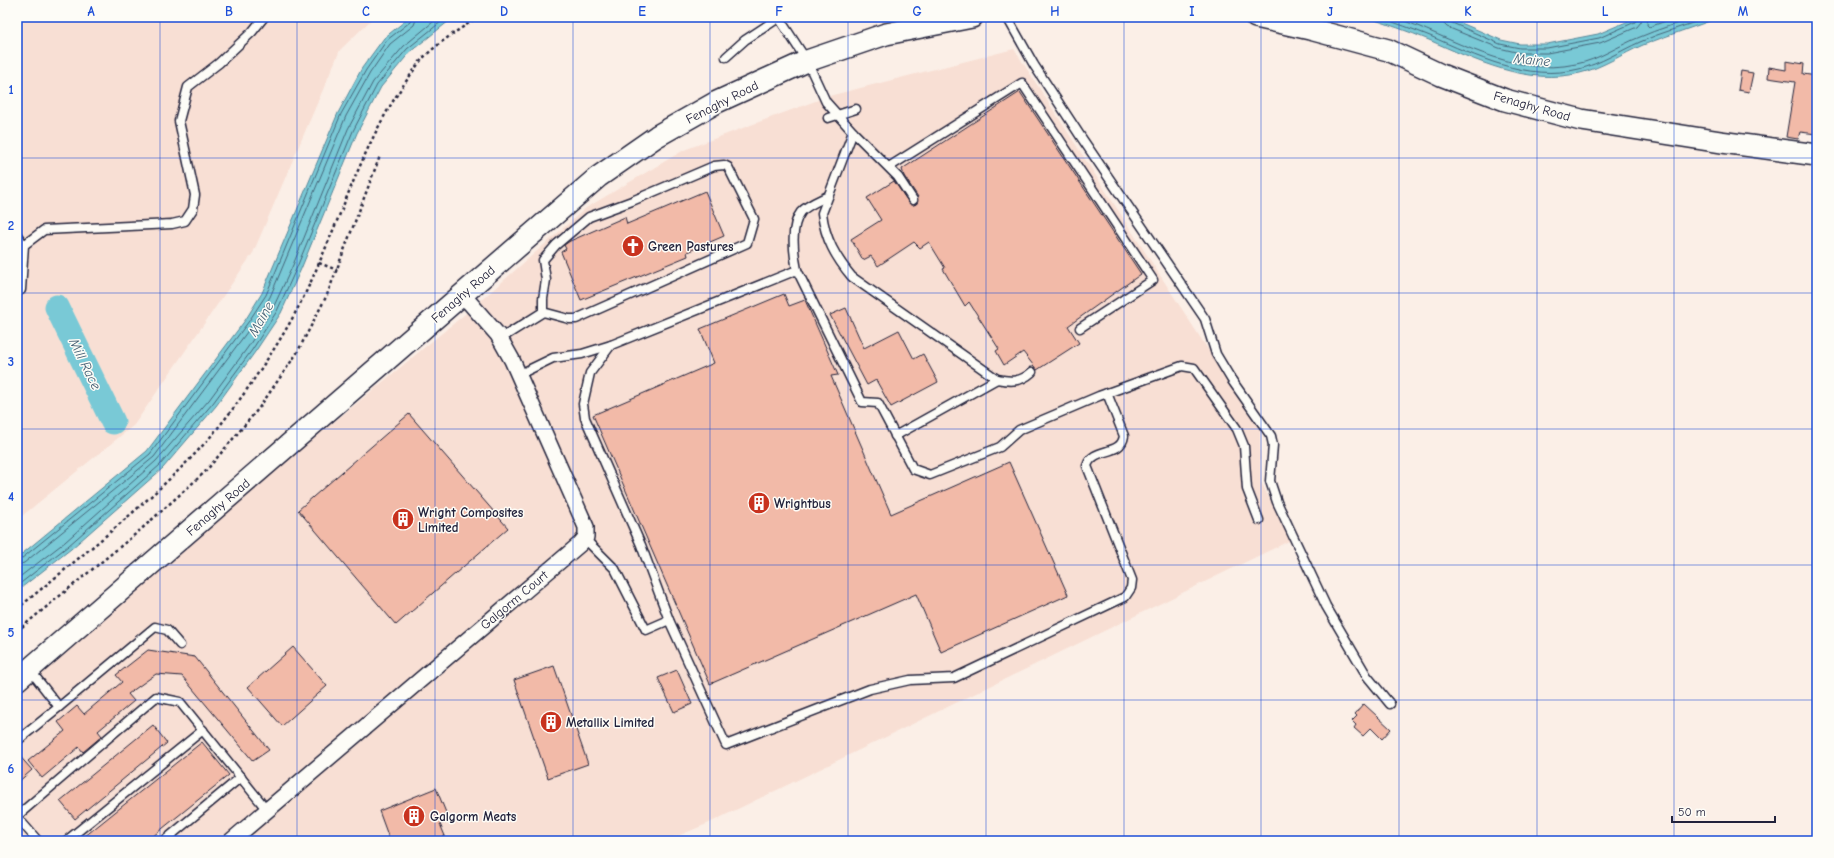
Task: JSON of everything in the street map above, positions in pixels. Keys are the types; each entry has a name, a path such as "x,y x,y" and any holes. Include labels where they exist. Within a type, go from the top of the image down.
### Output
{"street":[{"name":"Fenaghy Road","path":"24,675 598,177 657,136 717,102 807,61 886,34 972,17"},
{"name":"Fenaghy Road","path":"1256,17 1310,29 1388,50 1441,75 1505,100 1581,120 1721,142 1817,155"},
{"path":"462,294 500,340 518,375 586,527 585,539"},
{"name":"Galgorm Court","path":"231,841 585,539"}],"lane":[{"path":"24,245 44,230 172,224 185,221 193,209 195,195 179,121 188,87 219,63 264,17"},
{"path":"1007,17 1034,65 1080,137 1205,319 1216,354 1271,436 1273,445 1270,481 1277,502 1326,606 1367,676 1390,704"},
{"path":"726,57 746,40 779,18 807,61 826,102 853,132 889,167 913,200"},
{"path":"889,167 1022,83 1153,280 1080,328"},
{"path":"828,118 856,109"},
{"path":"853,132 822,213 823,226 838,260 852,277 998,379 1010,382 1026,378 1032,372"},
{"path":"500,340 543,312 569,319 576,319 747,243 754,219 728,167 724,165 714,166 632,202 589,217 556,245 543,260 546,280 543,299 543,312"},
{"path":"828,196 801,212 796,226 793,248 797,270 862,402 878,403 894,436 913,469 930,475 1000,447 1019,430 1107,393 1182,366 1194,368 1237,429 1244,446 1247,489 1259,520"},
{"path":"17,235 24,245 21,290 17,291"},
{"path":"518,375 553,358 582,354 611,345 797,270"},
{"path":"611,345 590,373 583,404 585,418 641,545 668,620 726,745 870,689 910,680 954,678 1124,597 1130,588 1132,580 1087,466 1089,459 1094,455 1117,448 1123,443 1124,436 1107,393"},
{"path":"894,436 998,379"},
{"path":"585,539 615,569 646,630 668,620"},
{"path":"17,741 155,628 167,630 180,645"},
{"path":"24,675 60,707"},
{"path":"38,841 17,816 156,697 180,702 267,810"},
{"path":"66,841 202,730"},
{"path":"164,841 241,777"}],"path":[{"path":"17,609 127,518 189,460 230,413 264,365 293,320 320,263 352,183 378,125 395,96 424,57 447,38 478,17"},
{"path":"17,631 138,532 205,472 258,408 297,353 327,295 380,156"},
{"path":"320,263 337,270"}],"shaded area":[{"path":"17,17 374,17 340,50 253,253 134,425 17,520"},
{"path":"1014,49 1260,430 1261,482 1291,540 709,823 666,841 17,841 17,690 147,576 470,310 586,208 684,150 829,96"}],"water":[{"name":"Maine","path":"410,17 454,17 410,52 381,87 357,133 301,269 281,313 255,352 216,406 163,468 71,549 17,591 17,558 147,451 246,319 262,293 338,113 362,68 384,38"},
{"name":"Maine","path":"1366,17 1447,17 1501,40 1520,44 1547,44 1598,34 1638,17 1720,17 1643,45 1588,71 1560,76 1541,76 1521,74 1483,63 1413,34"}],"building":[{"path":"1786,61 1804,64 1803,74 1817,76 1817,134 1800,132 1798,139 1786,137 1795,82 1768,78 1769,67 1786,70"},
{"path":"1741,71 1753,73 1749,92 1738,90"},
{"path":"1020,92 1141,274 1068,326 1079,343 1037,370 1023,352 1004,365 996,351 999,349 969,302 965,306 929,242 920,248 914,242 878,266 871,256 863,260 851,239 881,220 867,198 894,181 909,203 913,205 916,204 918,197 904,176 902,169"},
{"name":"Green Pastures","path":"705,191 724,236 687,252 688,256 581,300 561,252 566,249 564,245 625,217 627,224"},
{"name":"Wrightbus","path":"784,294 789,306 805,300 838,375 831,376 891,514 1009,462 1068,595 941,652 916,594 710,684 593,415 714,363 700,329"},
{"path":"846,308 864,348 899,330 914,359 923,354 938,382 891,407 876,380 867,385 830,315"},
{"name":"Wright Composites Limited","path":"409,414 508,528 396,625 298,510"},
{"path":"293,647 327,686 282,726 248,687"},
{"path":"148,650 195,657 269,750 253,761 182,676 156,674 128,694 134,701 98,731 102,736 83,752 79,747 42,778 28,761 65,731 58,722 77,706 84,714 122,682 116,675"},
{"name":"Metallix Limited","path":"554,666 588,764 548,778 514,680"},
{"path":"677,670 692,704 674,712 658,678"},
{"path":"1364,704 1391,729 1382,739 1371,728 1363,736 1354,728 1356,725 1352,721 1357,716 1355,714"},
{"path":"153,725 167,743 75,819 60,801"},
{"path":"202,742 229,775 147,841 79,841"},
{"path":"17,753 32,770 17,783"},
{"name":"Galgorm Meats","path":"436,788 449,820 440,824 445,836 432,841 390,841 379,811"}],"waterway":[{"name":"Mill Race","path":"57,307 113,422"}],"place":[{"name":"Green Pastures","path":"633,246"},
{"name":"Wrightbus","path":"759,503"},
{"name":"Wright Composites Limited","path":"403,519"},
{"name":"Metallix Limited","path":"551,722"},
{"name":"Galgorm Meats","path":"414,816"}]}
